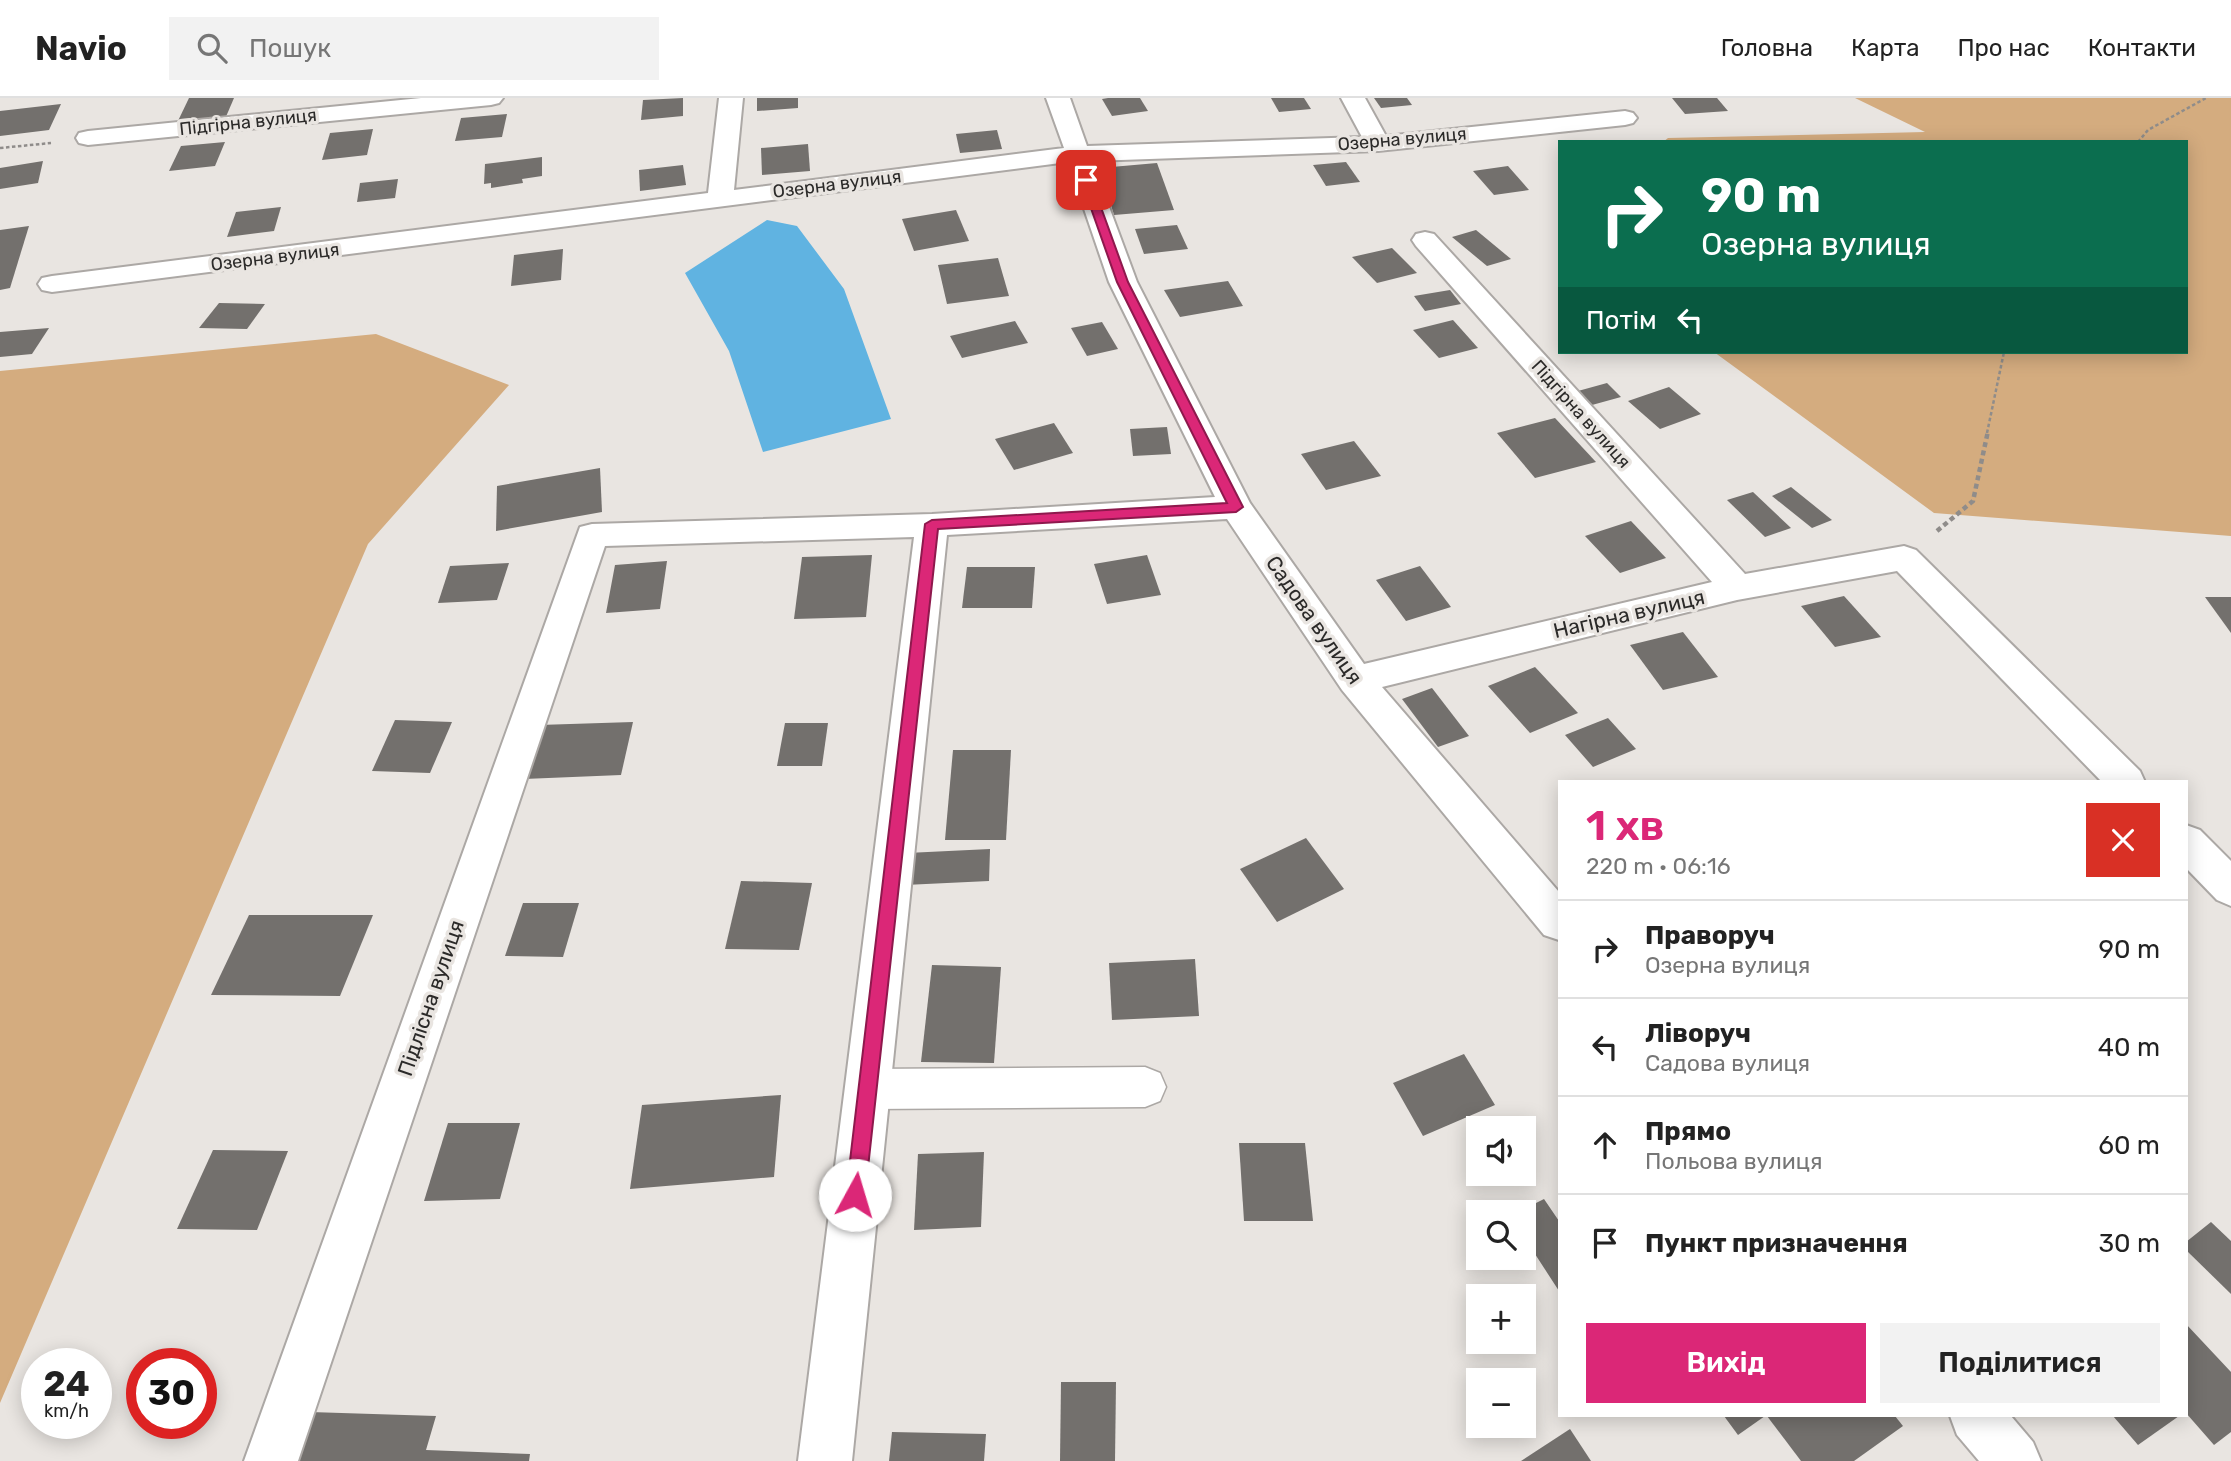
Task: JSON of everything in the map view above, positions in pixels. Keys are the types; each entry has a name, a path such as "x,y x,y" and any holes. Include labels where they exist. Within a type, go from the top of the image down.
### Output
{"street":[{"name":"Підгірна вулиця","path":"88,138 328,106 491,98"},
{"path":"720,199 731,98"},
{"name":"Садова вулиця","path":"1058,98 1123,282 1236,507 1355,680 1558,921"},
{"path":"1353,98 1378,144"},
{"name":"Озерна вулиця","path":"52,284 1077,154 1378,144 1625,118"},
{"name":"Підгірна вулиця","path":"1425,240 1737,589"},
{"path":"825,1461 932,524 1236,507"},
{"name":"Підлісна вулиця","path":"271,1461 592,535 932,524"},
{"name":"Нагірна вулиця","path":"1355,680 1737,589 1904,558 2124,780"},
{"path":"2188,844 2231,888"},
{"path":"1977,1417 2014,1461"}],"lane":[{"path":"867,1089 1145,1087"}],"path":[{"path":"2140,140 2148,130 2206,98"},
{"path":"0,148 88,138"},
{"path":"1973,501 2004,354"}],"shaded area":[{"path":"1855,98 2231,98 2231,536 1934,513 1717,354 2188,354 2188,140 1666,140 1925,132"},
{"path":"376,334 509,385 368,544 24,1348 21,1348 21,1354 0,1403 0,371"}],"water":[{"path":"767,220 797,226 844,289 891,419 763,452 729,351 685,273"}],"building":[{"path":"189,98 234,98 225,119 177,123"},
{"path":"683,98 683,116 641,120 643,100"},
{"path":"757,98 798,98 798,108 757,111"},
{"path":"1140,98 1148,111 1112,116 1102,99"},
{"path":"1271,98 1304,98 1311,109 1279,112"},
{"path":"1374,98 1407,98 1412,105 1381,108"},
{"path":"1672,98 1717,98 1728,111 1685,114"},
{"path":"61,104 49,130 0,136 0,111"},
{"path":"507,114 502,137 455,141 461,118"},
{"path":"373,129 367,155 322,160 330,133"},
{"path":"997,130 1002,149 960,153 956,134"},
{"path":"225,142 215,166 169,171 181,146"},
{"path":"808,144 810,171 762,175 761,148"},
{"path":"542,157 542,176 522,179 523,183 491,188 491,183 484,184 485,164"},
{"path":"43,161 38,183 0,189 0,168"},
{"path":"1346,162 1360,182 1326,186 1313,165"},
{"path":"1157,163 1174,210 1114,215 1100,168"},
{"path":"683,165 686,185 640,191 639,170"},
{"path":"1508,166 1529,190 1494,195 1473,171"},
{"path":"398,179 395,198 357,202 360,183"},
{"path":"281,207 274,231 227,237 236,212"},
{"path":"956,210 969,241 914,251 902,219"},
{"path":"1177,225 1188,249 1144,254 1135,229"},
{"path":"29,226 10,288 0,290 0,230"},
{"path":"1476,230 1511,259 1487,266 1452,237"},
{"path":"1392,248 1417,273 1377,283 1352,257"},
{"path":"563,249 561,280 511,286 514,255"},
{"path":"998,258 1009,296 947,304 938,265"},
{"path":"1228,281 1243,306 1180,317 1164,290"},
{"path":"1450,290 1461,304 1425,311 1414,296"},
{"path":"219,303 265,304 247,329 199,328"},
{"path":"1453,320 1478,348 1439,358 1413,330"},
{"path":"1015,321 1028,343 962,358 950,336"},
{"path":"1102,322 1118,349 1087,356 1071,328"},
{"path":"49,328 32,354 0,357 0,332"},
{"path":"1607,383 1621,397 1592,405 1578,391"},
{"path":"1669,387 1701,414 1660,429 1628,401"},
{"path":"1555,418 1596,462 1535,478 1497,433"},
{"path":"1054,423 1073,453 1014,470 995,439"},
{"path":"1167,427 1171,454 1133,456 1130,429"},
{"path":"1354,441 1381,476 1326,490 1301,454"},
{"path":"600,468 602,512 496,531 497,486"},
{"path":"1791,487 1832,520 1812,528 1772,496"},
{"path":"1753,492 1791,528 1765,537 1727,500"},
{"path":"1631,521 1666,558 1620,573 1585,536"},
{"path":"872,555 866,617 794,619 802,557"},
{"path":"1147,555 1161,595 1107,604 1094,564"},
{"path":"667,561 660,609 606,613 615,565"},
{"path":"509,563 497,600 438,603 450,566"},
{"path":"1420,566 1451,607 1406,621 1376,580"},
{"path":"967,567 1035,567 1032,608 962,608"},
{"path":"1844,596 1881,637 1835,647 1801,606"},
{"path":"2205,597 2231,597 2231,633"},
{"path":"1683,632 1718,677 1663,690 1630,645"},
{"path":"1535,667 1578,713 1530,733 1488,686"},
{"path":"1432,688 1469,736 1438,747 1402,699"},
{"path":"1608,718 1636,749 1593,767 1565,735"},
{"path":"395,720 452,722 430,773 372,771"},
{"path":"633,722 621,775 524,779 539,725"},
{"path":"785,723 828,723 822,766 777,766"},
{"path":"953,750 1011,750 1006,840 945,840"},
{"path":"1306,838 1344,889 1277,922 1240,869"},
{"path":"990,849 989,881 905,885 907,853"},
{"path":"741,881 812,883 799,950 725,949"},
{"path":"523,903 579,903 563,957 505,956"},
{"path":"249,915 373,915 340,996 211,995"},
{"path":"1195,959 1199,1016 1112,1020 1109,963"},
{"path":"932,965 1001,967 994,1063 921,1062"},
{"path":"1464,1054 1495,1105 1423,1136 1393,1083"},
{"path":"781,1095 774,1177 630,1189 642,1105"},
{"path":"448,1123 520,1123 500,1199 424,1201"},
{"path":"1239,1143 1305,1143 1313,1221 1244,1221"},
{"path":"213,1150 288,1151 257,1230 177,1229"},
{"path":"984,1152 981,1227 914,1230 918,1154"},
{"path":"1544,1199 1558,1220 1558,1289 1536,1256 1536,1203"},
{"path":"2211,1222 2231,1241 2231,1294 2188,1252 2188,1240"},
{"path":"2188,1326 2231,1372 2231,1432 2214,1445 2188,1415"},
{"path":"1061,1382 1116,1382 1115,1461 1060,1461"},
{"path":"310,1412 436,1416 426,1450 530,1454 529,1461 292,1461"},
{"path":"1725,1417 1764,1417 1738,1435"},
{"path":"1768,1417 1896,1417 1903,1426 1854,1461 1801,1461"},
{"path":"2114,1417 2178,1417 2138,1445"},
{"path":"1570,1429 1591,1461 1521,1461"},
{"path":"892,1432 986,1434 984,1461 889,1461"}],"route":[{"path":"855,1195 932,524 1236,507 1123,282 1086,180"}]}
